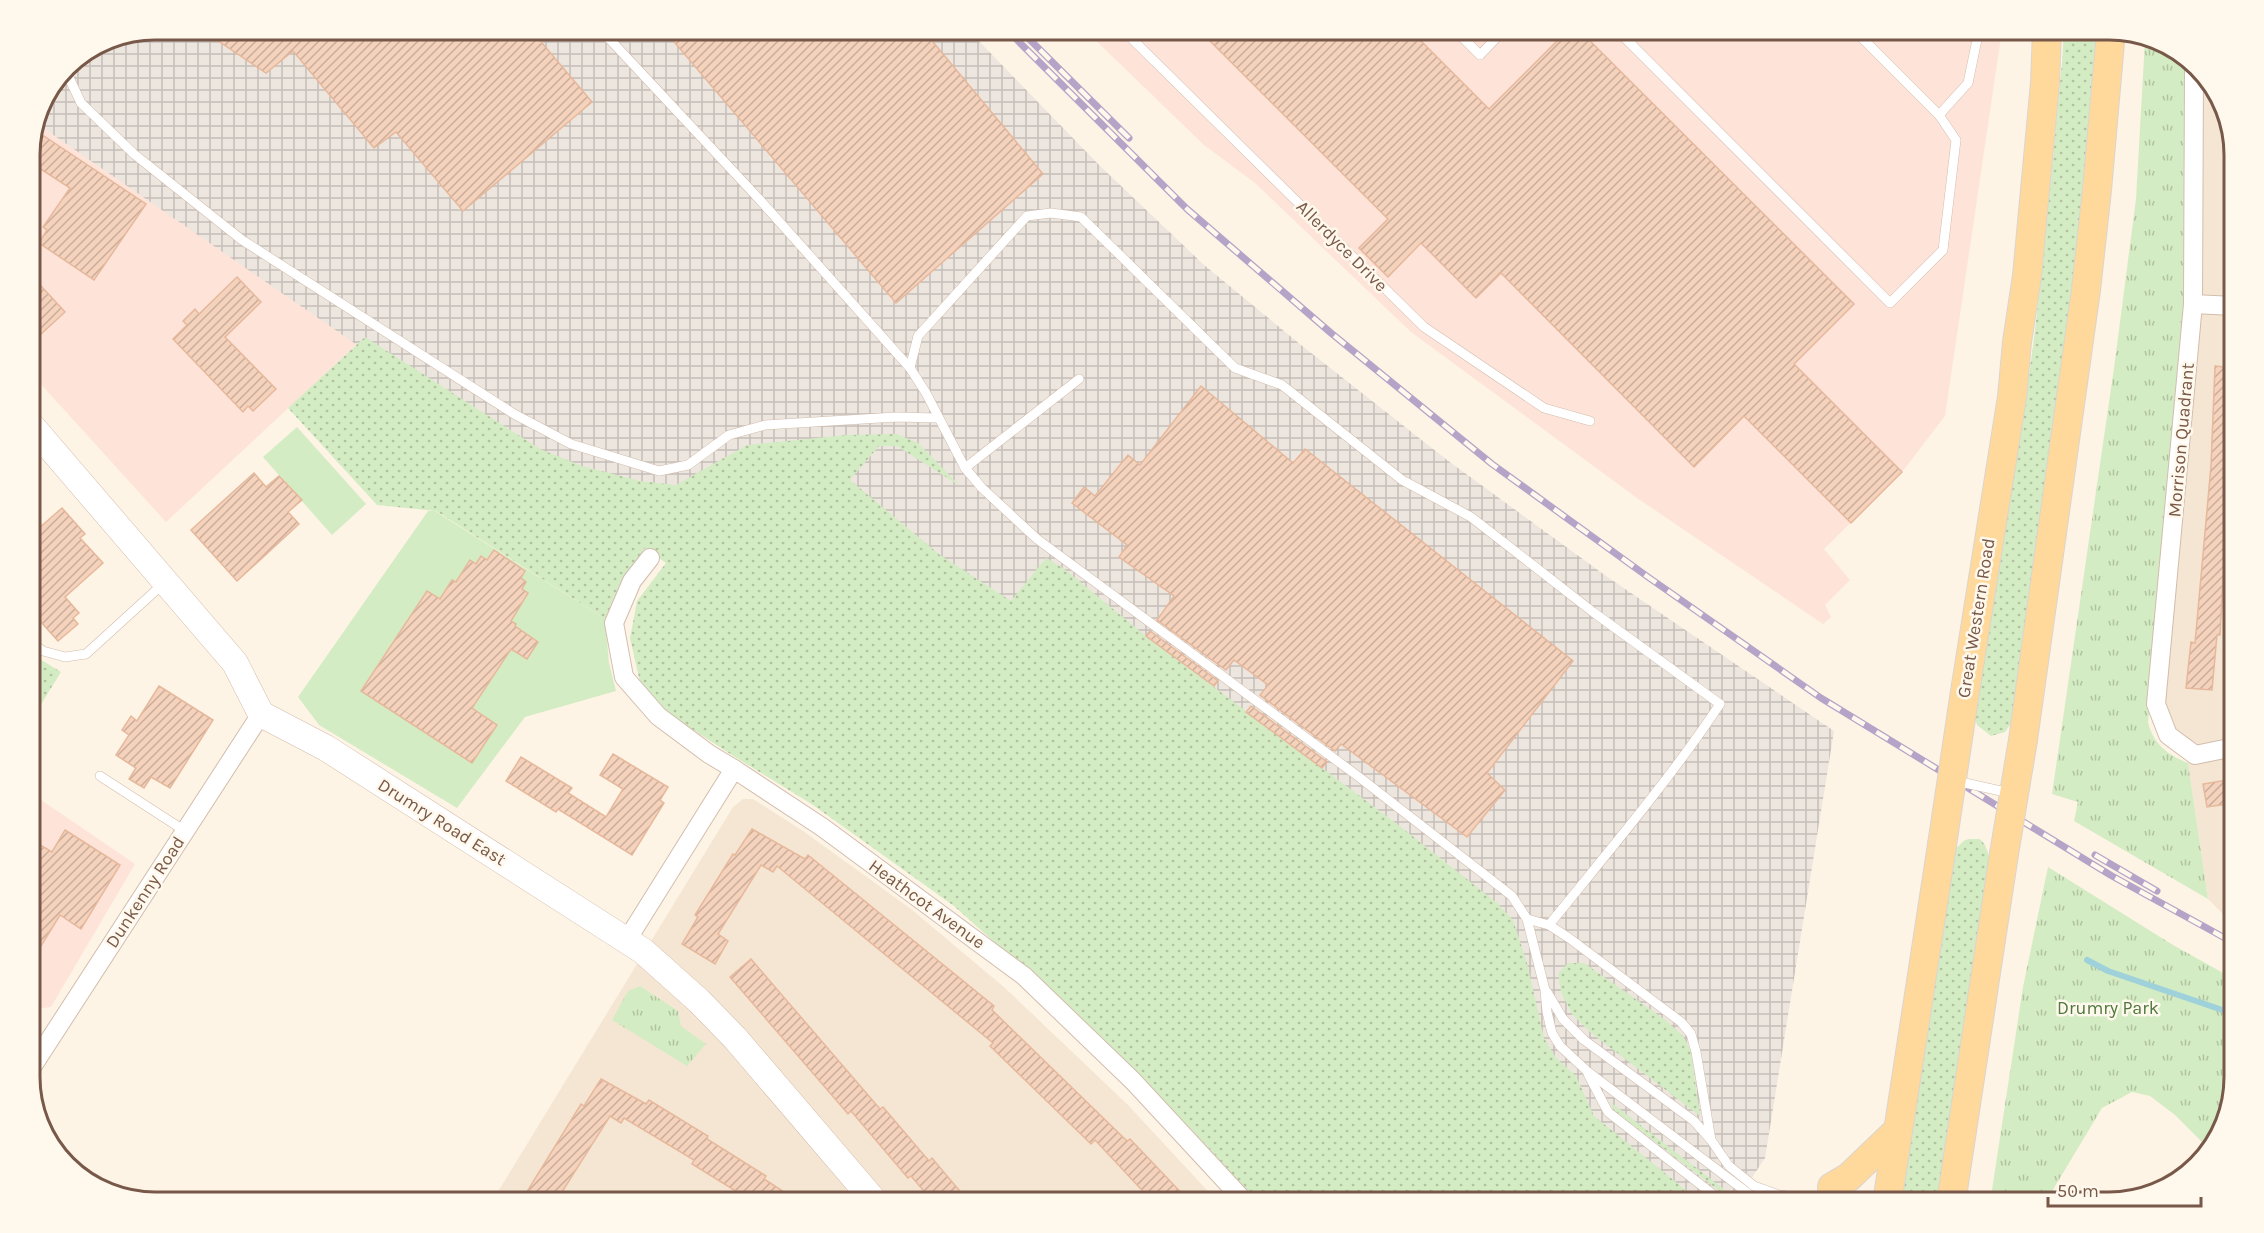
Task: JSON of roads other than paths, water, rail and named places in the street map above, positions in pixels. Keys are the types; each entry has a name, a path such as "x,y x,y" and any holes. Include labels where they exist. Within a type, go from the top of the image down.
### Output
{"main road":[{"name":"Great Western Road","path":"1889,1192 1965,685 2012,397 2027,276 2045,83 2047,40"},
{"path":"1953,1192 2023,740 2084,301 2097,190 2110,40"},
{"path":"1835,1192 1897,1131"}],"street":[{"name":"Morrison Quadrant","path":"2194,79 2193,304 2156,705 2168,735 2195,755 2224,749"},
{"path":"2193,304 2223,305"},
{"path":"41,437 235,663 261,714"},
{"name":"Heathcot Avenue","path":"650,558 632,581 614,623 624,677 657,716 709,754 822,827 1024,976 1133,1081 1236,1192"},
{"name":"Dunkenny Road","path":"41,1037 185,831 261,714"},
{"name":"Drumry Road East","path":"261,714 326,748 643,951 735,1038 867,1192"},
{"path":"627,940 734,769"}],"lane":[{"path":"610,40 760,200 910,368 965,468 982,488 1037,538 1359,777 1512,896 1527,919 1545,990 1546,1012 1552,1033 1560,1046 1587,1071 1746,1192"},
{"name":"Allerdyce Drive","path":"1133,40 1424,327 1544,408 1590,421"},
{"path":"1465,40 1480,55 1494,40"},
{"path":"1629,42 1890,303 1943,250 1956,140 1939,115 1864,40"},
{"path":"1939,115 1968,83 1977,40"},
{"path":"70,79 81,103 134,154 242,240 514,414 571,444 659,471 688,465 729,435 765,425 896,417 938,418"},
{"path":"910,368 918,336 1027,216 1051,213 1081,218 1235,368 1282,385 1402,480 1471,516 1593,612 1720,704 1698,738 1637,817 1549,925"},
{"path":"965,468 1078,379"},
{"path":"41,650 65,657 86,654 166,580"},
{"path":"100,776 185,831"},
{"path":"1951,780 2013,794"},
{"path":"1527,919 1549,925 1681,1022 1691,1034 1711,1140"},
{"path":"1545,990 1563,1019 1584,1040 1694,1122 1711,1140 1729,1166 1754,1186 1771,1192"},
{"path":"1587,1071 1608,1112 1710,1192"}],"waterway":[{"path":"2087,960 2108,971 2224,1011"}],"railway":[{"path":"1017,40 1187,209 1331,333 1492,464 1821,698 2112,876 2224,937"},
{"path":"1030,40 1129,138"},
{"path":"2095,855 2157,891"}],"park label":[{"name":"Drumry Park","path":"2108,1008"}]}
